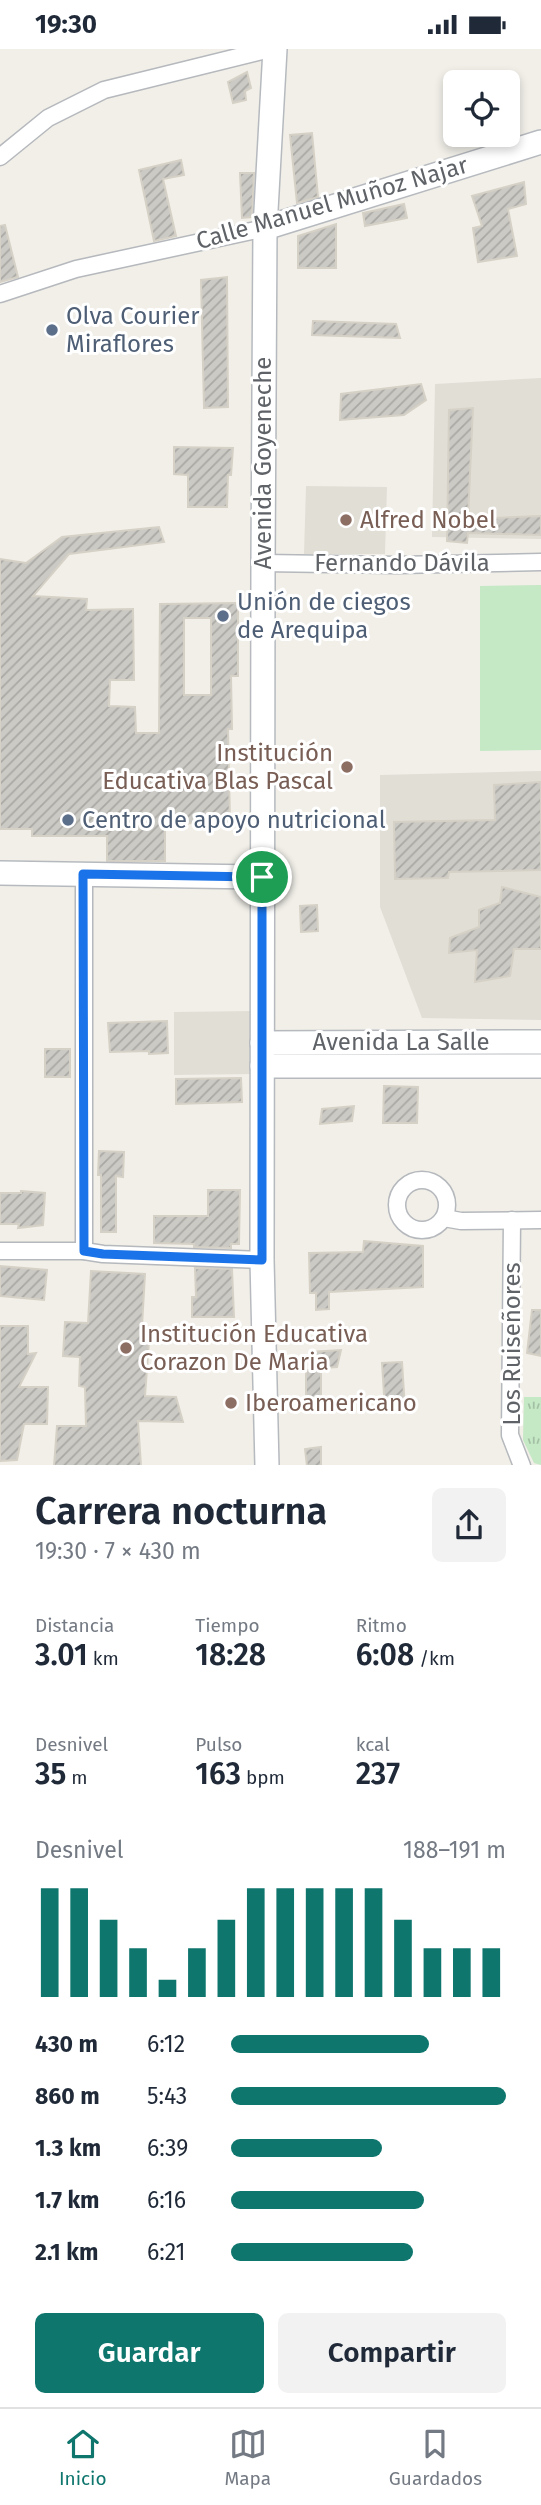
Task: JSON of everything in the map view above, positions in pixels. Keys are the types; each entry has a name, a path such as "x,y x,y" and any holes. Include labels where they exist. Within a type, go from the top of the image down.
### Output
{"main road":[{"name":"Avenida Goyeneche","path":"267,1465 262,1260 263,563 265,228 273,49"},
{"name":"Calle Manuel Muñoz Najar","path":"265,228 541,142"},
{"path":"0,873 262,877"},
{"name":"Avenida La Salle","path":"262,1055 541,1042"},
{"name":"Avenida La Salle","path":"262,1055 541,1066"}],"street":[{"path":"0,157 48,118 104,90 273,49"},
{"name":"Calle Manuel Muñoz Najar","path":"0,294 76,269 265,228"},
{"name":"Fernando Dávila","path":"263,563 397,565 541,562"},
{"path":"83,874 84,1251"},
{"path":"443,1218 461,1221 541,1220"},
{"name":"Los Ruiseñores","path":"512,1220 510,1435 522,1465"},
{"path":"0,1251 84,1251 262,1260"}],"shaded area":[{"path":"541,378 541,539 432,537 435,384"},
{"name":"Alfred Nobel","path":"306,486 387,487 385,554 304,554"},
{"path":"541,771 541,1020 422,1018 380,907 380,775"},
{"path":"254,1011 254,1074 174,1075 174,1012"}],"green space":[{"path":"541,585 541,750 480,751 480,586"},
{"path":"524,1397 541,1397 541,1465 534,1463 523,1440"}],"building":[{"path":"247,72 251,88 245,91 246,100 233,103 228,82"},
{"path":"312,133 318,197 297,203 290,135"},
{"path":"181,160 184,175 163,179 176,236 154,241 139,170"},
{"path":"240,173 254,173 252,217 242,218"},
{"path":"524,182 526,204 508,209 517,256 478,262 473,228 482,226 472,196"},
{"path":"404,204 407,218 365,226 363,213"},
{"path":"336,224 336,268 298,268 298,236"},
{"path":"5,225 18,277 0,282 0,226"},
{"path":"227,277 228,407 204,408 201,280"},
{"path":"313,321 396,324 400,338 312,335"},
{"path":"421,384 426,400 404,415 340,420 341,394"},
{"path":"473,408 468,519 541,516 541,535 468,533 467,543 447,541 449,410"},
{"path":"174,447 233,448 231,475 228,475 227,507 188,507 188,475 174,474"},
{"path":"159,527 164,542 69,554 33,596 87,599 86,610 133,609 134,680 110,680 109,706 135,707 136,733 159,733 160,604 238,603 238,676 231,676 232,729 228,729 230,822 165,824 165,861 107,861 107,836 32,836 32,829 0,829 0,559 26,563 62,537","holes":["184,618 211,618 211,695 184,695"]},
{"path":"541,782 541,870 449,872 448,878 395,879 394,822 495,820 494,785"},
{"path":"502,887 541,897 541,949 514,949 510,976 475,982 477,950 449,953 450,938 479,927 479,910 500,903"},
{"path":"317,905 318,931 301,932 300,906"},
{"path":"167,1021 168,1053 110,1052 108,1023"},
{"path":"45,1049 70,1049 70,1077 45,1077"},
{"path":"241,1078 242,1102 176,1104 176,1079"},
{"path":"384,1086 418,1087 417,1123 383,1123"},
{"path":"354,1106 352,1121 320,1124 322,1109"},
{"path":"99,1151 124,1152 123,1177 116,1176 116,1232 101,1232"},
{"path":"208,1190 240,1190 239,1244 231,1244 231,1248 154,1243 154,1216 208,1216"},
{"path":"0,1193 45,1193 43,1225 18,1228 19,1224 0,1224"},
{"path":"364,1241 423,1246 423,1287 329,1292 329,1309 316,1310 316,1293 310,1293 309,1253 363,1252"},
{"path":"0,1266 47,1270 44,1300 0,1296"},
{"path":"195,1268 232,1269 234,1317 192,1317 192,1297 196,1297"},
{"path":"91,1271 145,1274 142,1326 150,1327 145,1396 176,1397 183,1422 138,1421 141,1465 54,1465 57,1426 86,1426 85,1387 79,1386 80,1357 63,1356 65,1322 88,1323"},
{"path":"532,1310 541,1310 541,1356 527,1353"},
{"path":"0,1326 28,1326 28,1354 36,1353 19,1387 48,1387 47,1424 24,1424 17,1460 0,1461"},
{"path":"341,1350 337,1367 310,1369 309,1352"},
{"path":"402,1362 405,1409 385,1410 382,1363"},
{"path":"306,1370 321,1370 321,1398 306,1398"},
{"path":"321,1447 321,1465 307,1465 305,1449"}],"place":[{"name":"Olva Courier Miraflores","path":"52,330"},
{"name":"Alfred Nobel","path":"346,520"},
{"name":"Unión de ciegos de Arequipa","path":"223,616"},
{"name":"Institución Educativa Blas Pascal","path":"347,767"},
{"name":"Centro de apoyo nutricional","path":"68,820"},
{"name":"Institución Educativa Corazon De Maria","path":"126,1348"},
{"name":"Iberoamericano","path":"231,1403"}],"route":[{"path":"83,874 262,877 262,1260 84,1251 83,874"}]}
